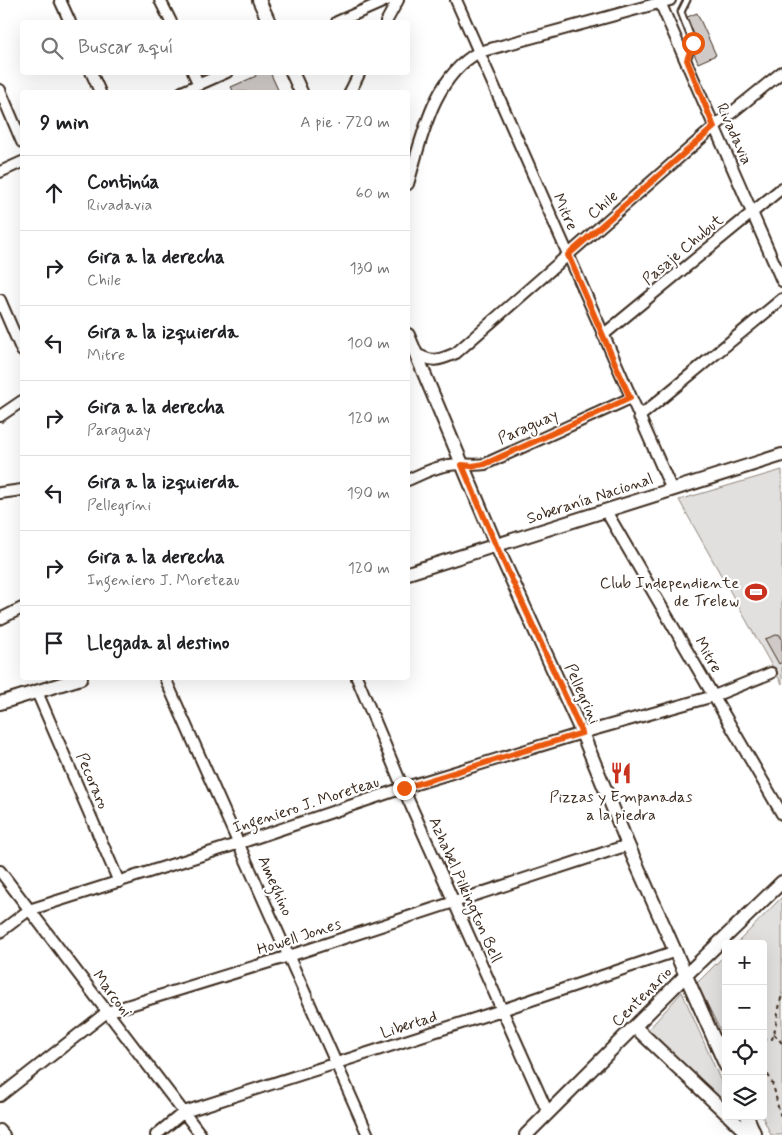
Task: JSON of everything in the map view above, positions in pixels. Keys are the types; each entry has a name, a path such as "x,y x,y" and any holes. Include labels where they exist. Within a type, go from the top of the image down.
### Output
{"street":[{"path":"60,0 69,20"},
{"path":"160,0 169,20"},
{"path":"259,0 268,20"},
{"path":"358,0 362,11"},
{"path":"342,20 387,0"},
{"path":"387,20 398,0"},
{"name":"Mitre","path":"456,0 672,490"},
{"path":"410,177 427,122 442,89 456,69 467,59 479,52 663,1"},
{"name":"Rivadavia","path":"663,1 714,127 782,281"},
{"name":"Chile","path":"415,353 427,360 433,361 456,353 714,127 782,72"},
{"path":"92,75 99,90"},
{"path":"194,75 199,86"},
{"path":"188,90 221,75"},
{"path":"293,75 300,90"},
{"path":"351,90 358,75"},
{"path":"0,90 20,137"},
{"path":"0,172 20,163"},
{"name":"Pasaje Chubut","path":"603,335 782,188"},
{"path":"639,417 782,299"},
{"path":"0,300 20,346"},
{"name":"Pellegrini","path":"410,341 496,545 582,733 628,845 687,974 722,1057"},
{"name":"Paraguay","path":"410,479 451,464 472,466 485,464 630,398"},
{"path":"0,416 20,402"},
{"name":"Soberanía Nacional","path":"410,573 782,455"},
{"path":"0,493 20,490"},
{"name":"Mitre","path":"606,511 782,814"},
{"path":"0,619 20,609"},
{"name":"Ingeniero J. Moreteau","path":"0,932 29,910 240,843 404,788 582,733 714,696 771,673"},
{"path":"0,704 75,680"},
{"name":"Ameghino","path":"166,680 240,843 368,1135"},
{"name":"Azhabel Pilkington Bell","path":"357,680 548,1113"},
{"name":"Pecoraro","path":"37,692 118,882"},
{"name":"Howell Jones","path":"0,1096 107,1012 289,956 628,845"},
{"name":"Marconi","path":"0,871 201,1135"},
{"name":"Centenario","path":"528,1134 687,974 782,882"},
{"name":"Libertad","path":"156,1135 184,1112 502,1010 676,951"},
{"path":"635,1026 722,1109"},
{"path":"733,1120 748,1135"},
{"path":"750,1120 756,1135"},
{"path":"0,1130 4,1135"}],"lane":[{"path":"687,0 681,12 693,43 687,60"}],"path":[{"path":"767,1040 772,1039 774,1034 782,993"},
{"path":"774,1034 782,1043"},
{"path":"767,1073 775,1087 782,1120"}],"shaded area":[{"name":"Club Independiente de Trelew","path":"782,470 782,684 679,500"},
{"path":"782,897 782,1135 771,1135 764,1120 767,1120 767,940 740,940"},
{"path":"722,958 722,1034 697,983"},
{"path":"682,992 722,1084 722,1100 648,1030"}],"building":[{"path":"697,13 716,55 698,63 680,20"},
{"path":"271,75 278,90 233,90 231,87 256,76"},
{"path":"779,634 782,639 782,662 779,664 765,639"}],"place":[{"name":"Club Independiente de Trelew","path":"756,592"},
{"name":"Pizzas y Empanadas a la piedra","path":"621,773"}],"route":[{"path":"404,788 582,733 496,545 462,465 485,464 630,398 568,255 714,127 687,60 693,43"}]}
